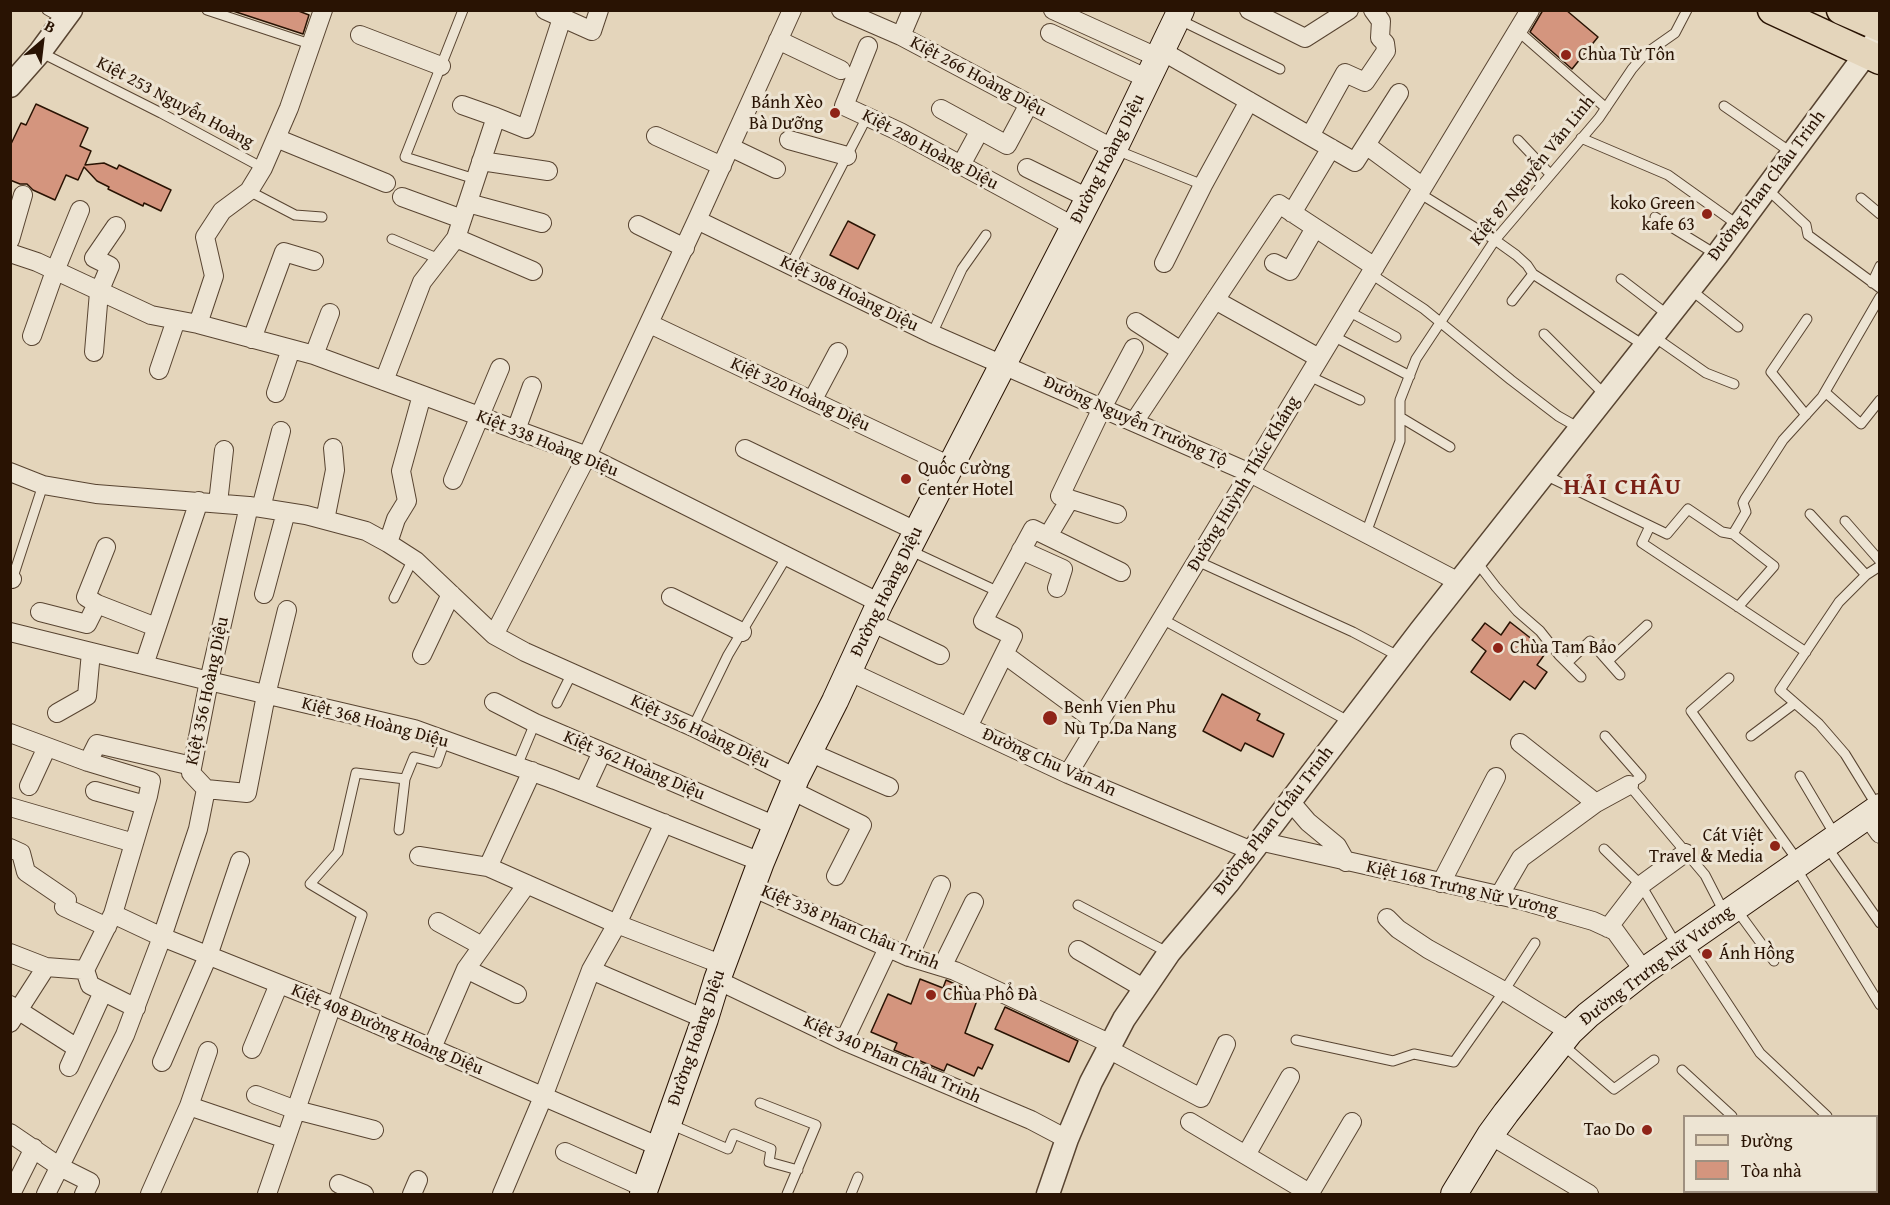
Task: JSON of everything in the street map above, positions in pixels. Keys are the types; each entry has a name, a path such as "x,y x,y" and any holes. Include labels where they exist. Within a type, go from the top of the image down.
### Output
{"main road":[{"path":"1772,10 1875,49"},
{"path":"1841,10 1880,27"},
{"name":"Đường Hoàng Diệu","path":"644,1191 720,973 761,862 794,784 875,612 1114,149 1179,15"},
{"name":"Đường Trưng Nữ Vương","path":"1454,1194 1490,1135 1566,1038 1588,1016 1644,971 1797,864 1831,841 1876,816"}],"street":[{"path":"545,10 592,31 599,10"},
{"path":"494,635 587,456 650,324 792,10"},
{"name":"Kiệt 266 Hoàng Diệu","path":"841,10 901,36 1114,149"},
{"path":"901,36 912,10"},
{"path":"1053,10 1078,16 1157,63"},
{"path":"1249,10 1305,38 1349,10"},
{"path":"1310,136 1345,73 1365,82 1386,51 1385,43 1380,38 1381,21 1373,10"},
{"name":"Đường Huỳnh Thúc Kháng","path":"1068,774 1530,10"},
{"path":"198,324 214,276 205,237 222,211 249,191 263,168 290,108 318,12"},
{"path":"10,86 40,52 60,13"},
{"path":"462,105 526,129 562,18"},
{"path":"1050,33 1157,63 1249,101 1355,162 1399,93"},
{"path":"360,35 441,66"},
{"path":"778,40 841,70"},
{"name":"Kiệt 280 Hoàng Diệu","path":"867,46 844,106 900,132 1073,226"},
{"name":"Đường Phan Châu Trinh","path":"1048,1194 1090,1082 1124,1019 1169,953 1256,846 1400,657 1607,396 1717,255 1792,153 1875,49"},
{"path":"1164,263 1249,101"},
{"path":"941,109 1007,145 1029,104"},
{"path":"384,381 422,282 456,238 496,117"},
{"path":"961,165 980,130"},
{"path":"656,136 722,166"},
{"path":"276,138 386,183"},
{"path":"789,140 847,156"},
{"path":"1366,145 1421,190"},
{"path":"730,147 776,169"},
{"path":"1292,213 1331,148"},
{"path":"481,161 548,171"},
{"path":"1027,168 1088,198"},
{"path":"10,240 22,195"},
{"path":"402,197 465,211 542,223"},
{"path":"1134,422 1279,204 1373,270"},
{"path":"32,336 80,210"},
{"name":"Kiệt 308 Hoàng Diệu","path":"698,220 932,334 1002,364"},
{"path":"638,225 685,248"},
{"path":"94,352 99,292 110,266 94,258 116,226"},
{"path":"1274,263 1290,271 1316,228"},
{"path":"456,238 533,271"},
{"path":"252,339 284,252 314,261"},
{"name":"Kiệt 338 Hoàng Diệu","path":"10,253 151,315 198,324 314,355 587,456 787,556 940,655"},
{"path":"1215,300 1319,358"},
{"path":"314,355 330,313"},
{"path":"159,370 176,320"},
{"path":"1136,322 1181,351"},
{"name":"Kiệt 320 Hoàng Diệu","path":"650,324 950,466"},
{"path":"1117,514 1060,496 1134,348"},
{"path":"276,393 291,349"},
{"path":"812,400 838,352"},
{"name":"Đường Nguyễn Trường Tộ","path":"1002,364 1250,473 1459,582"},
{"path":"453,480 500,368"},
{"path":"516,430 532,386"},
{"path":"388,543 396,519 407,501 401,471 422,395"},
{"path":"255,507 281,431"},
{"path":"325,520 335,470 333,448"},
{"path":"746,449 912,540"},
{"path":"218,503 224,450"},
{"name":"Kiệt 356 Hoàng Diệu","path":"10,472 43,485 96,494 255,507 325,520 366,531 413,559 494,635 525,652 693,727 862,825 836,876"},
{"path":"1048,536 1071,499"},
{"path":"144,665 199,501"},
{"name":"Kiệt 356 Hoàng Diệu","path":"46,1194 125,1035 162,937 198,829 206,789 191,774 192,766 209,681 255,507"},
{"path":"264,594 286,512"},
{"path":"968,727 1013,636 983,621 1033,529 1121,572"},
{"path":"106,547 86,597 97,604 156,627"},
{"path":"1022,550 1063,569 1057,588"},
{"path":"422,655 451,594"},
{"path":"671,597 742,632"},
{"path":"40,612 87,624 97,604"},
{"path":"206,789 247,794 266,695 287,610"},
{"name":"Kiệt 368 Hoàng Diệu","path":"10,632 414,729 584,791 761,862"},
{"path":"57,712 87,696 90,652"},
{"path":"1004,654 1099,724"},
{"name":"Đường Chu Văn An","path":"848,671 1068,774 1256,846"},
{"name":"Kiệt 362 Hoàng Diệu","path":"494,702 535,723 776,826"},
{"path":"10,733 88,762 151,781 110,920 85,970 90,985 136,1008"},
{"path":"1520,743 1596,803"},
{"path":"88,762 97,744 192,766"},
{"path":"29,786 47,747"},
{"path":"584,791 602,752"},
{"path":"809,752 889,787"},
{"path":"488,867 525,769"},
{"path":"1441,883 1496,777"},
{"path":"1498,896 1521,858 1596,803 1629,785"},
{"path":"95,791 145,805"},
{"path":"1290,801 1308,822 1337,846 1346,862"},
{"path":"10,807 134,843"},
{"path":"502,1194 543,1096 591,970 617,924 664,823"},
{"name":"Kiệt 168 Trưng Nữ Vương","path":"1256,846 1346,862 1441,883 1593,921 1615,931 1644,971"},
{"name":"Kiệt 408 Đường Hoàng Diệu","path":"10,848 21,852 26,872 67,900 64,907 162,937 332,1005 660,1147"},
{"path":"1608,928 1641,885 1685,853"},
{"name":"Kiệt 340 Phan Châu Trinh","path":"419,856 488,867 527,884 720,973 844,1041 1031,1120 1067,1139"},
{"path":"162,1062 208,956 240,861"},
{"path":"432,1048 466,969 527,884"},
{"path":"909,957 940,885"},
{"name":"Kiệt 338 Phan Châu Trinh","path":"752,887 909,957 955,971 1110,1047 1201,1098 1226,1044"},
{"path":"942,967 974,902"},
{"path":"1387,918 1428,949 1504,991 1566,1038"},
{"path":"438,922 482,946"},
{"path":"844,1041 888,948"},
{"path":"1078,950 1145,989"},
{"path":"10,953 46,967 85,970"},
{"path":"46,967 13,1013 77,1048"},
{"path":"466,969 517,994"},
{"path":"591,970 705,1019"},
{"path":"252,1049 279,984"},
{"path":"69,1067 103,992"},
{"path":"267,1194 332,1005"},
{"path":"150,1194 189,1106 208,1051"},
{"path":"1246,1155 1290,1077"},
{"path":"256,1095 296,1110 374,1130"},
{"path":"189,1106 286,1139"},
{"path":"1190,1122 1310,1194 1352,1122"},
{"path":"10,1132 87,1188"},
{"path":"1490,1135 1589,1194"},
{"path":"11,1194 34,1148"},
{"path":"565,1152 644,1191"},
{"path":"339,1184 364,1194"}],"lane":[{"path":"207,10 310,44"},
{"path":"463,10 405,157 475,179"},
{"name":"Kiệt 87 Nguyễn Văn Linh","path":"1366,533 1400,441 1400,400 1416,359 1495,240 1606,108 1645,54 1675,33 1687,10"},
{"path":"1179,15 1280,69"},
{"path":"1518,31 1606,108"},
{"name":"Kiệt 253 Nguyễn Hoàng","path":"40,52 263,168"},
{"path":"1724,106 1792,153"},
{"path":"790,266 867,117"},
{"path":"1581,138 1668,176 1738,225"},
{"path":"1518,140 1550,174"},
{"path":"1114,149 1203,185"},
{"path":"1766,188 1806,225 1808,235 1876,286 1880,266"},
{"path":"1421,190 1516,255 1533,274 1706,373 1734,384"},
{"path":"249,191 295,215 322,217"},
{"path":"1861,198 1880,214"},
{"path":"1655,217 1717,255"},
{"path":"932,334 962,269 986,235"},
{"path":"392,239 438,259"},
{"path":"1373,270 1518,386 1558,416 1581,429"},
{"path":"1512,301 1533,274"},
{"path":"1621,279 1668,315"},
{"path":"1689,289 1738,327"},
{"path":"1733,534 1746,512 1743,503 1745,498 1784,440 1825,392 1875,314 1880,297"},
{"path":"1348,311 1396,338"},
{"path":"1806,415 1771,372 1807,319"},
{"path":"1544,334 1607,396"},
{"path":"1333,336 1410,376"},
{"path":"1309,376 1360,400"},
{"path":"1825,392 1861,424 1880,400"},
{"path":"1400,417 1450,447"},
{"path":"1545,475 1667,534 1688,509 1722,532 1733,534 1774,566 1738,607"},
{"path":"11,580 43,485"},
{"path":"1810,514 1866,575"},
{"path":"1845,521 1880,561"},
{"path":"1650,526 1642,543 1806,652"},
{"path":"912,540 999,592"},
{"path":"693,727 728,655 787,556"},
{"path":"394,598 413,559"},
{"path":"1197,561 1353,632 1400,657"},
{"path":"1476,561 1517,611 1540,631 1581,677"},
{"path":"1750,736 1795,703 1780,690 1839,602 1866,575 1880,566"},
{"path":"1162,619 1350,722"},
{"path":"1608,662 1647,625"},
{"path":"1567,663 1590,641 1620,675"},
{"path":"557,703 572,673"},
{"path":"1729,678 1691,711 1797,864 1880,1005"},
{"name":"Đường Trưng Nữ Vương","path":"1795,703 1819,724 1845,754 1876,816"},
{"path":"525,769 535,723"},
{"path":"1605,736 1641,777 1629,785 1774,962"},
{"path":"399,830 405,779 414,757 437,763 445,740"},
{"path":"332,1005 362,915 310,884 338,852 356,773 405,779"},
{"path":"1800,776 1831,841 1880,923"},
{"path":"1604,849 1641,885 1760,1053 1826,1115"},
{"path":"1078,905 1169,953"},
{"path":"1296,1040 1393,1061 1414,1054 1454,1062 1535,943"},
{"path":"1566,1038 1614,1089 1654,1059"},
{"path":"1682,1070 1731,1115"},
{"path":"760,1103 816,1125 788,1194"},
{"path":"668,1123 728,1149 734,1134 771,1149 769,1162 798,1170"},
{"path":"851,1194 858,1177"}],"building":[{"path":"230,10 296,10 309,15 303,34"},
{"name":"Chùa Từ Tôn","path":"1543,10 1566,10 1598,37 1572,69 1530,32"},
{"path":"36,104 88,128 80,146 91,151 85,165 104,163 117,169 119,165 171,190 161,211 144,203 143,206 108,189 109,187 97,181 84,167 78,180 66,175 55,200 33,190 27,184 10,180 10,146 21,123 26,125"},
{"path":"848,221 875,235 858,269 830,255"},
{"path":"1510,622 1547,651 1537,665 1547,672 1535,689 1524,681 1510,700 1471,672 1486,651 1472,640 1485,623 1501,635"},
{"path":"1222,694 1260,714 1257,720 1284,734 1273,757 1245,743 1241,751 1203,731"},
{"path":"920,979 943,988 946,980 979,995 965,1033 993,1045 982,1069 978,1067 974,1076 947,1064 944,1071 894,1050 897,1043 871,1032 888,994 911,1004"},
{"path":"1005,1007 1078,1041 1069,1062 995,1029"}],"place":[{"name":"Chùa Từ Tôn","path":"1566,55"},
{"name":"Bánh Xèo Bà Dưỡng","path":"835,113"},
{"name":"koko Green kafe 63","path":"1707,214"},
{"name":"Quốc Cường Center Hotel","path":"906,479"},
{"name":"Chùa Tam Bảo","path":"1498,648"},
{"name":"Benh Vien Phu Nu Tp.Da Nang","path":"1050,718"},
{"name":"Cát Việt Travel & Media","path":"1775,846"},
{"name":"Ánh Hồng","path":"1707,954"},
{"name":"Chùa Phổ Đà","path":"931,995"},
{"name":"Tao Do","path":"1647,1130"}],"district":[{"name":"HẢI CHÂU","path":"1623,488"}]}
